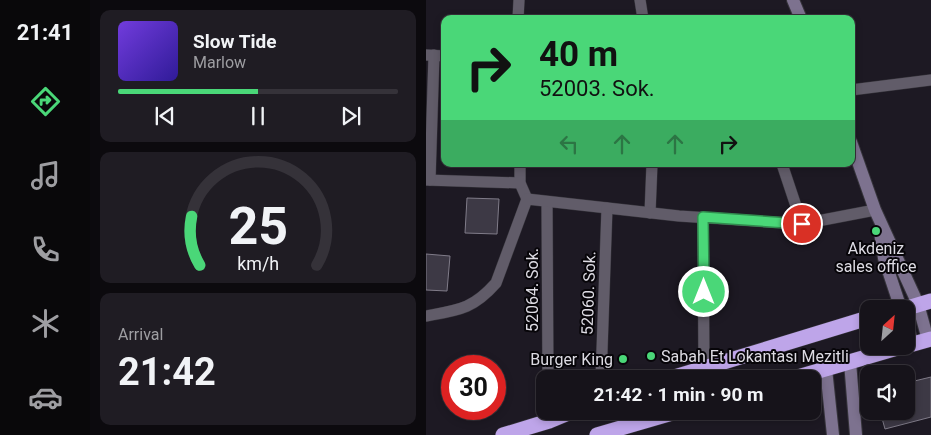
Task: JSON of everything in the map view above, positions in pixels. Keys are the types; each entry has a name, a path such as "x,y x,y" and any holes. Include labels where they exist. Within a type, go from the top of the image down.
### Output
{"highway":[{"path":"695,370 860,320"},
{"path":"821,370 916,343"},
{"path":"503,435 539,420"},
{"path":"597,435 648,420"}],"main road":[{"path":"793,0 799,15"},
{"path":"855,153 911,300"},
{"path":"875,210 884,258 909,300"},
{"path":"850,362 856,435"},
{"path":"826,369 833,435"}],"street":[{"path":"518,15 519,0"},
{"path":"640,0 642,15"},
{"path":"435,56 428,180 520,183"},
{"path":"855,90 931,80"},
{"path":"426,316 465,309 488,293 496,283 527,199 520,183 520,167"},
{"path":"650,213 652,167"},
{"path":"783,167 802,224"},
{"path":"527,199 650,213 802,224 875,210"},
{"name":"52064. Sok.","path":"547,202 548,370"},
{"name":"52060. Sok.","path":"601,370 607,208"},
{"path":"703,217 704,367"}],"building":[{"path":"467,198 499,199 497,234 465,233"},
{"path":"426,254 450,256 447,291 426,290"},
{"path":"931,377 931,417 885,429 882,420 915,420 915,381"}],"place":[{"name":"Akdeniz sales office","path":"876,231"},
{"name":"Sabah Et Lokantası Mezitli","path":"651,356"},
{"name":"Burger King","path":"623,359"}],"route":[{"path":"704,292 703,217 802,224"}]}
